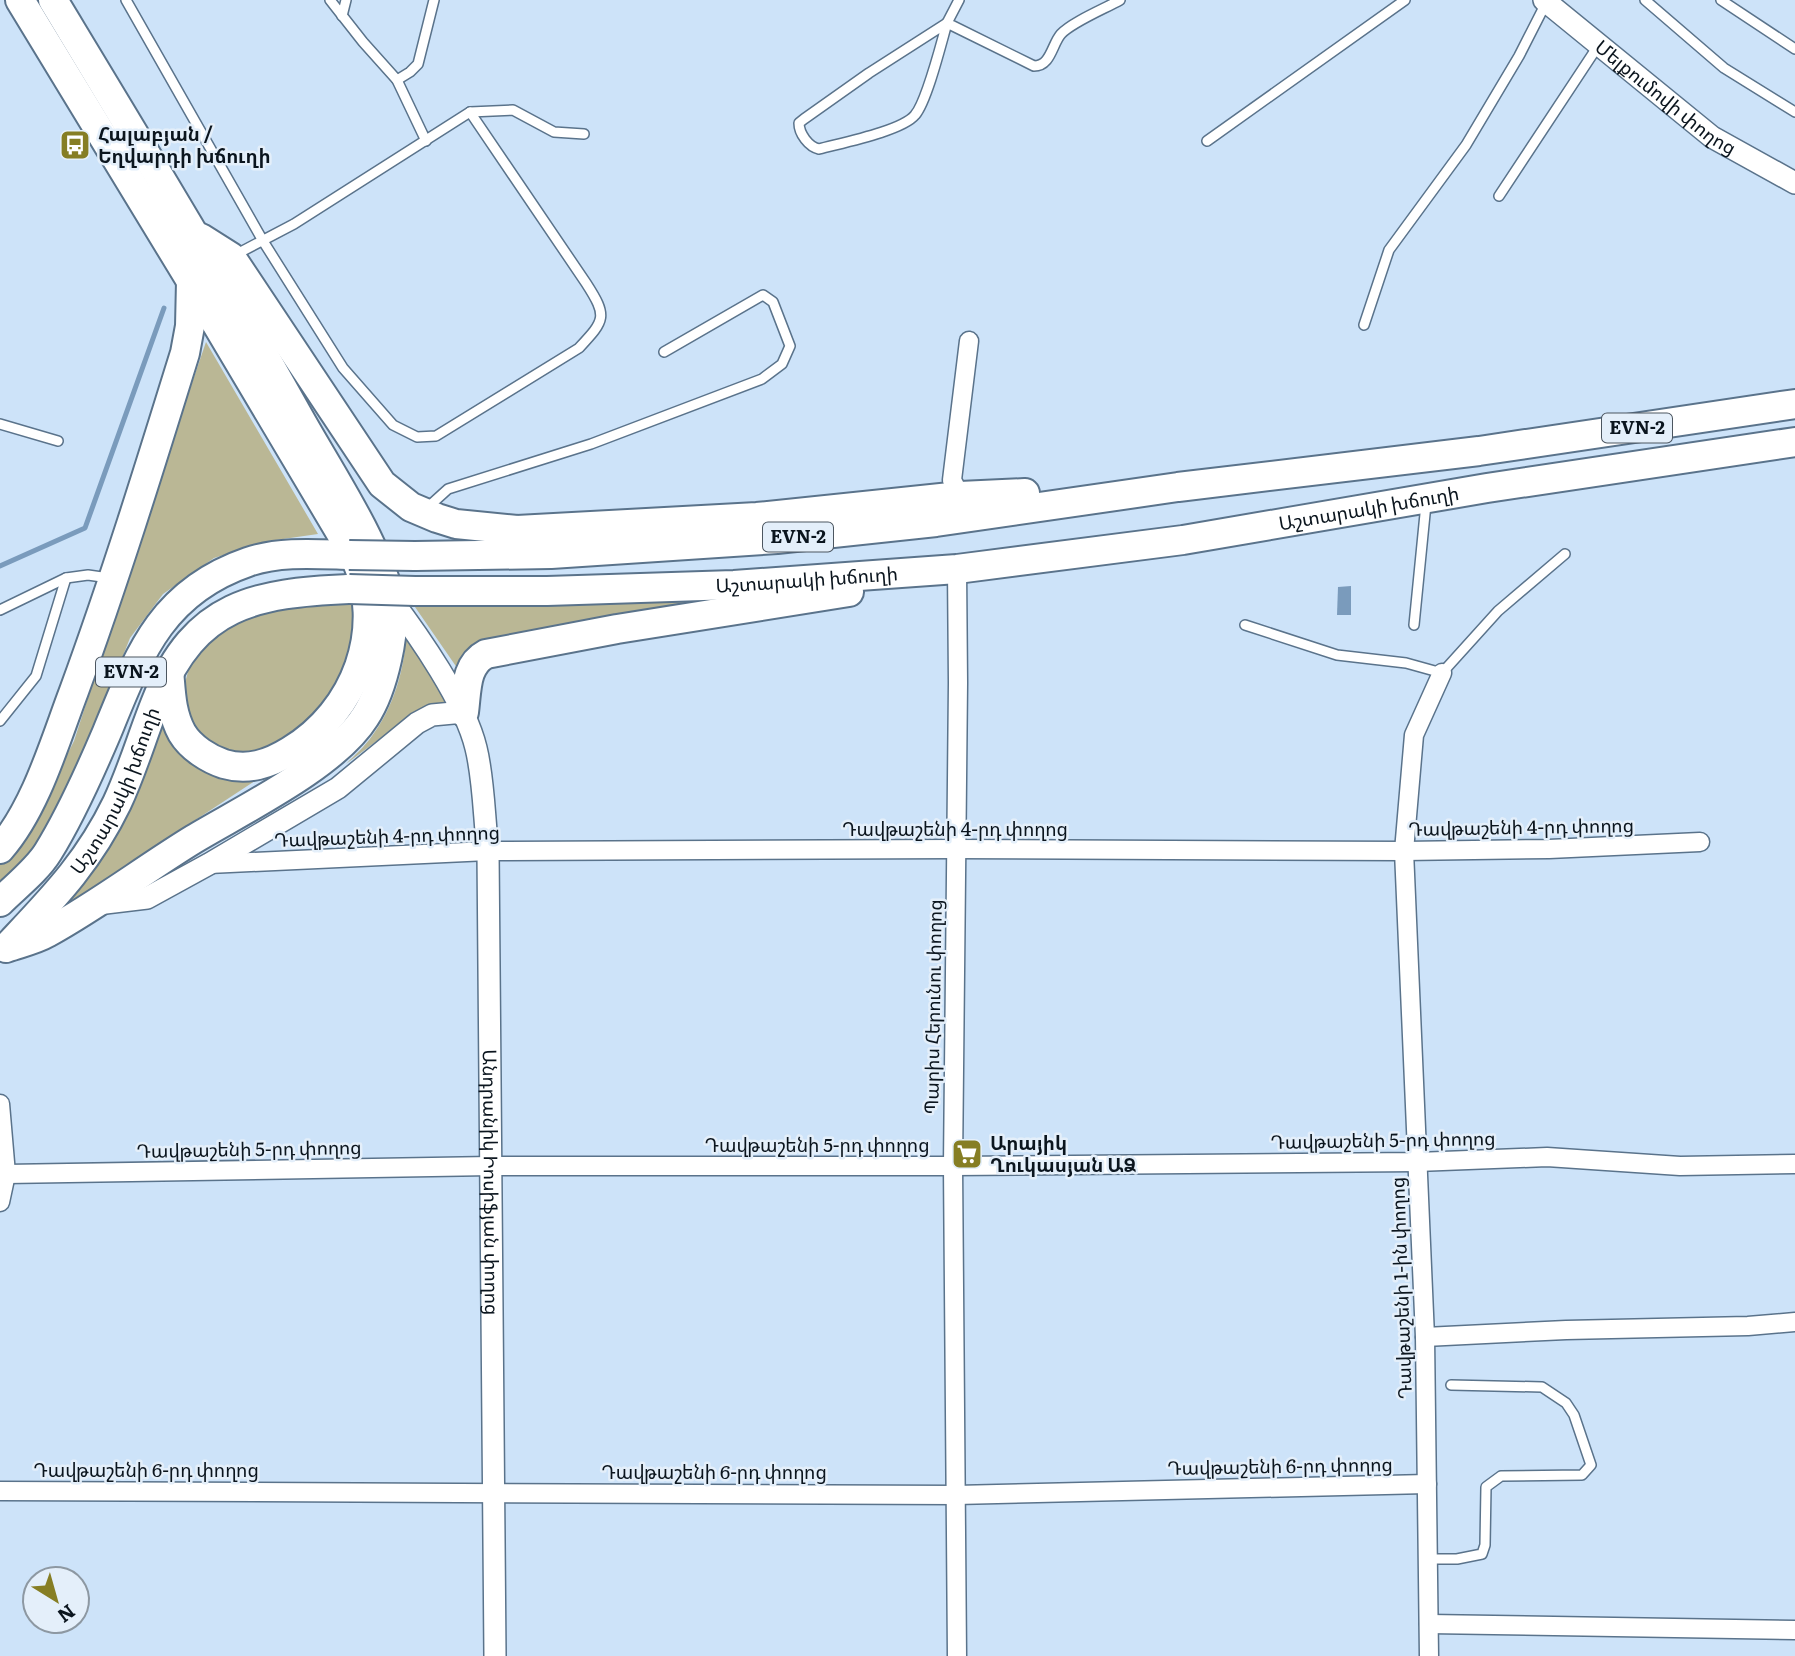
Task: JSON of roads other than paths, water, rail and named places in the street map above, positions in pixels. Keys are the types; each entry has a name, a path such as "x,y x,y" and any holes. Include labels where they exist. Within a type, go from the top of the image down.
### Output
{"main road":[{"path":"20,0 183,242 212,268 383,484 422,512 456,524 517,530 757,517 960,496 1178,487"},
{"path":"3,949 45,935 157,862 314,766 349,738 367,715 388,654 391,628 403,595 366,537 212,268 183,242 53,0"},
{"path":"169,670 172,706 183,734 209,759 238,768 263,765 305,742 328,721 351,688 363,650 369,601 365,579 212,268"},
{"path":"0,849 28,805 52,750 115,579 185,353 190,326 212,268"},
{"name":"Աշտարակի խճուղի","path":"0,902 47,855 93,765 144,646 159,624 183,600 212,578 249,561 291,554 551,554 777,539 936,522 1178,487 1479,451 1795,404"},
{"name":"Աշտարակի խճուղի","path":"3,949 70,880 92,849 118,802 169,670 188,643 208,624 235,607 274,595 349,589 403,595 547,592 734,585 944,570 1183,540 1487,488 1795,442"},
{"path":"1479,451 1487,488"},
{"path":"464,712 470,669 476,659 486,653 617,629 836,596 944,570"}],"street":[{"name":"Մելքումովի փողոց","path":"1546,1 1712,137 1795,183"},
{"path":"960,496 952,480 969,341"},
{"name":"Անդրանիկ Իոսիֆյան փողոց","path":"352,556 403,595 464,712 477,750 488,851 495,1656"},
{"name":"Պարիս Հերունու փողոց","path":"944,570 958,683 953,1167 957,1656"},
{"name":"Դավթաշենի 1-ին փողոց","path":"1429,1656 1425,1337 1404,851 1414,735 1442,673"},
{"path":"93,904 147,898 338,788 417,723 432,715 464,712"},
{"name":"Դավթաշենի 4-րդ փողոց","path":"209,864 488,851 1404,851 1549,849 1700,842"},
{"path":"0,1104 6,1174 0,1202"},
{"name":"Դավթաշենի 5-րդ փողոց","path":"6,1174 491,1166 953,1167 1417,1162 1547,1157 1680,1166 1795,1164"},
{"path":"1425,1337 1795,1322"},
{"name":"Դավթաշենի 6-րդ փողոց","path":"0,1491 956,1495 1427,1484"},
{"path":"1429,1624 1795,1630"}],"lane":[{"path":"126,0 263,242 343,368 393,425 417,437 436,436 579,348 598,328 602,316 599,303 470,112"},
{"path":"330,0 363,43 397,80 426,141"},
{"path":"342,16 346,0"},
{"path":"397,80 418,64 434,0"},
{"path":"947,23 869,73 799,123 809,145 819,149 901,125 915,116 947,23 959,0"},
{"path":"947,23 1034,66 1040,66 1061,33 1120,0"},
{"path":"1207,141 1405,0"},
{"path":"1645,0 1724,68 1795,112"},
{"path":"1721,0 1795,49"},
{"path":"1364,325 1389,250 1466,145 1519,56 1546,1"},
{"path":"1499,196 1598,44"},
{"path":"212,268 263,242 470,112 513,110 554,132 584,134"},
{"path":"422,512 448,489 591,444 762,379 782,364 790,346 773,302 763,295 664,352"},
{"path":"0,424 58,441"},
{"path":"1414,625 1426,498"},
{"path":"1245,625 1337,655 1406,663 1442,673 1498,611 1565,554"},
{"path":"0,610 66,578 88,575 115,579"},
{"path":"0,720 36,676 66,578"},
{"path":"1427,1559 1457,1559 1482,1554 1485,1545 1486,1487 1501,1476 1582,1475 1591,1465 1574,1415 1566,1403 1542,1387 1451,1385"}],"water":[{"path":"1351,586 1351,615 1337,615 1338,587"}],"waterway":[{"path":"0,566 85,528 164,308"}],"place":[{"name":"Հալաբյան / Եղվարդի խճուղի","path":"75,145"},
{"name":"Արայիկ Ղուկասյան ԱՁ","path":"967,1154"}]}
